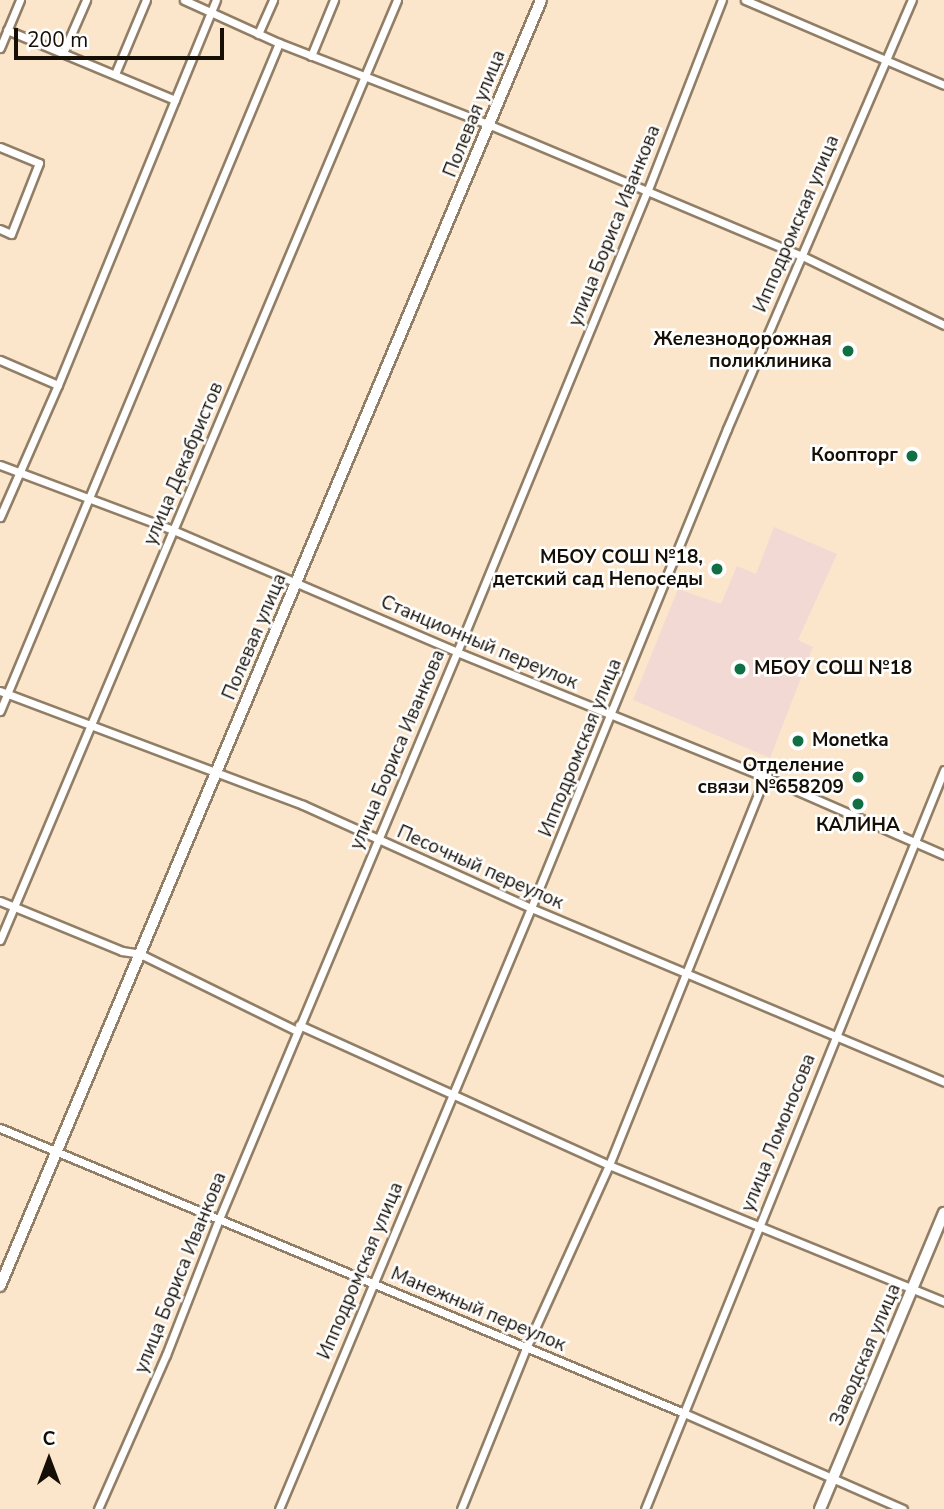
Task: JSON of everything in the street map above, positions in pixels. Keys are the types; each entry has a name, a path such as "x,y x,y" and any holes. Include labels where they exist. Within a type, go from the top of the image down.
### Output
{"main road":[{"name":"Заводская улица","path":"820,1509 944,1213"}],"street":[{"path":"0,48 20,0"},
{"path":"63,53 86,0"},
{"path":"115,74 146,0"},
{"path":"184,0 279,43 490,125 800,255 944,325"},
{"path":"0,517 58,385 216,0"},
{"path":"258,34 273,0"},
{"path":"312,56 334,0"},
{"name":"улица Декабристов","path":"0,940 397,0"},
{"name":"Полевая улица","path":"0,1286 541,0"},
{"name":"улица Бориса Иванкова","path":"98,1509 166,1355 298,1028 457,652 647,192 722,0"},
{"path":"746,0 944,85"},
{"name":"Ипподромская улица","path":"279,1509 531,908 800,255 912,0"},
{"path":"8,30 175,100"},
{"path":"0,712 4,692 279,43"},
{"path":"0,147 39,163 11,234 0,229"},
{"path":"0,360 58,385"},
{"name":"Станционный переулок","path":"0,466 173,530 457,652 765,777 944,855"},
{"name":"Песочный переулок","path":"4,692 303,805 531,908 944,1082"},
{"name":"улица Ломоносова","path":"645,1509 944,770"},
{"path":"460,1509 526,1348 609,1165 765,777"},
{"path":"0,901 122,951 139,954 298,1028 609,1165 944,1302"},
{"name":"Манежный переулок","path":"0,1128 684,1413 903,1509"}],"shaded area":[{"path":"774,527 837,554 798,640 813,647 770,758 633,700 678,589 721,604 737,566 756,574"}],"place":[{"name":"Железнодорожная поликлиника","path":"848,351"},
{"name":"Коопторг","path":"912,456"},
{"name":"МБОУ СОШ №18, детский сад Непоседы","path":"717,569"},
{"name":"МБОУ СОШ №18","path":"740,669"},
{"name":"Monetka","path":"798,741"},
{"name":"Отделение связи №658209","path":"858,777"},
{"name":"КАЛИНА","path":"858,804"}]}
